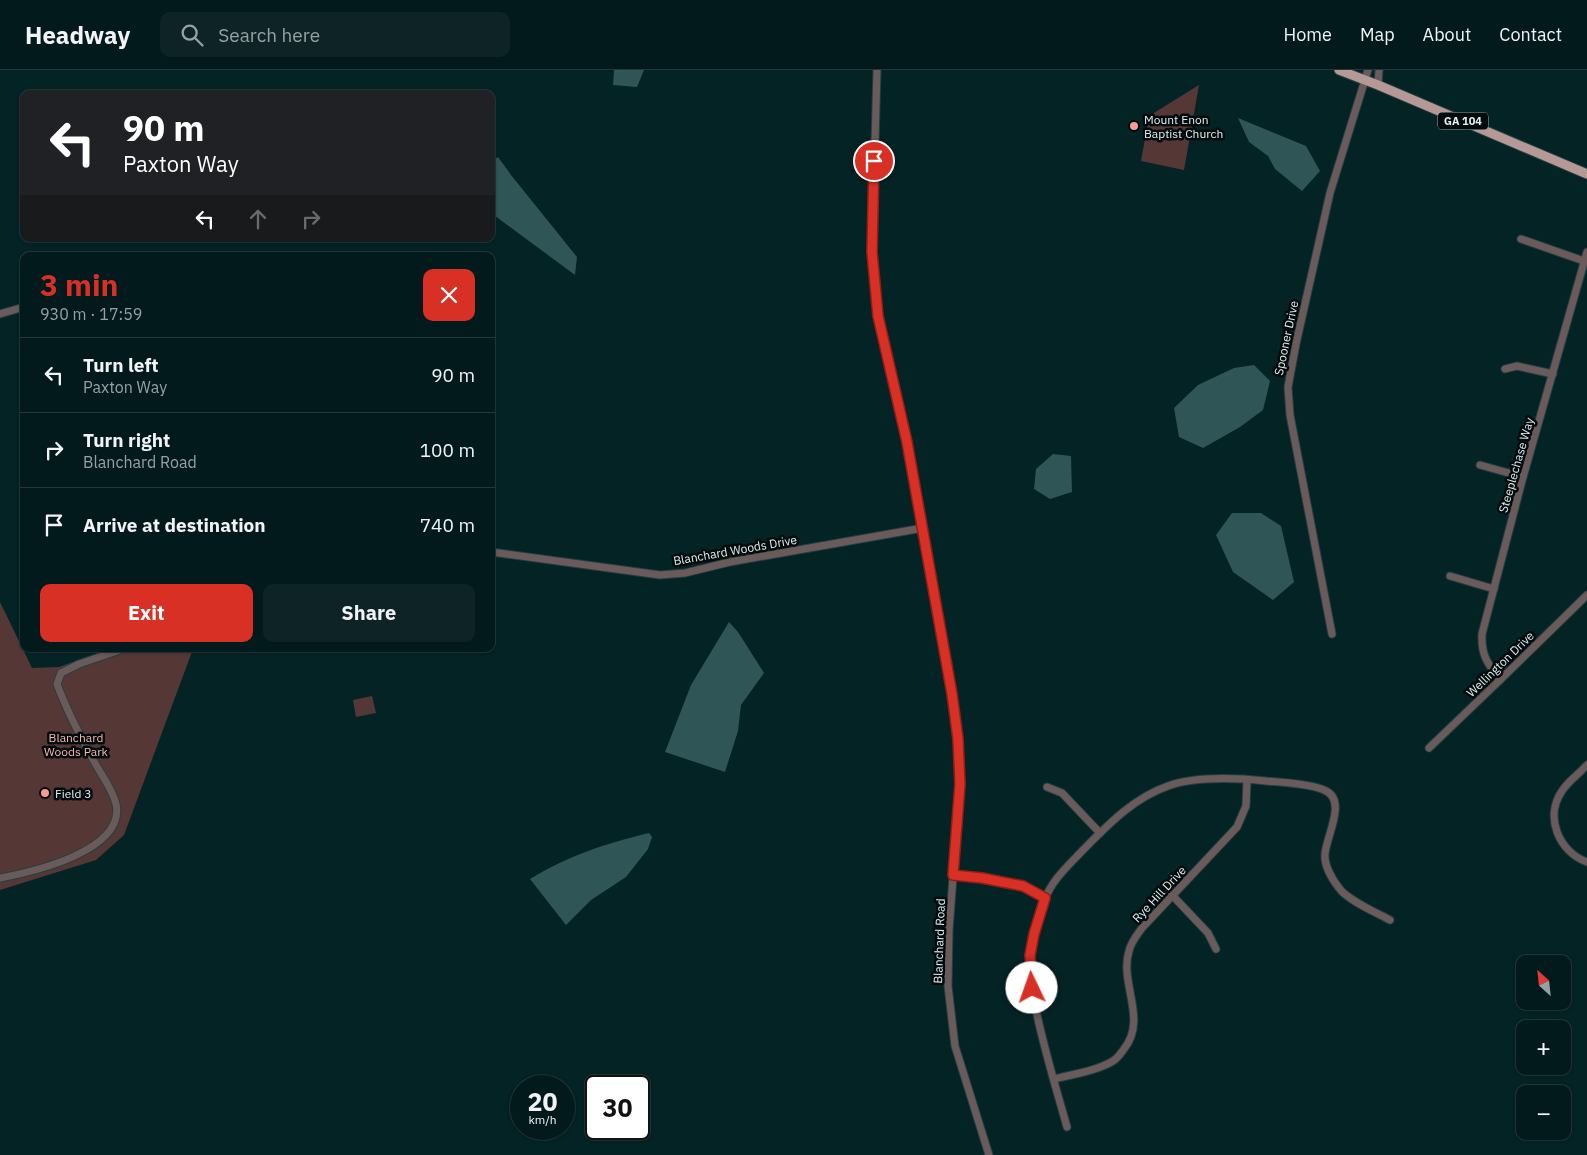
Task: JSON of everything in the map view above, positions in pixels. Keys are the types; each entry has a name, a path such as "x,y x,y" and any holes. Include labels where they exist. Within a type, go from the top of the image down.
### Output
{"main road":[{"name":"GA 104","path":"1339,70 1587,174"}],"street":[{"name":"Blanchard Road","path":"877,70 872,261 878,316 907,442 952,694 958,739 960,784 949,930 948,986 955,1046 989,1155"},
{"name":"Spooner Drive","path":"1332,634 1290,415 1288,387 1330,193 1368,70"},
{"path":"1378,70 1378,85"},
{"path":"1521,239 1584,261"},
{"name":"Steeplechase Way","path":"1500,680 1485,661 1481,647 1482,634 1523,477 1587,252"},
{"path":"0,314 20,308"},
{"path":"1505,369 1517,366 1553,374"},
{"path":"1480,465 1523,477"},
{"name":"Blanchard Woods Drive","path":"495,553 660,574 685,573 730,562 922,528"},
{"path":"1450,576 1494,589"},
{"name":"Wellington Drive","path":"1429,748 1587,595"},
{"path":"0,878 73,858 103,838 113,824 116,816 116,802 61,696 57,684 61,673 79,664 114,652"},
{"path":"1587,766 1563,789 1554,814 1555,828 1560,841 1575,857 1587,862"},
{"path":"1067,1127 1042,1042 1032,988 1030,955 1032,941 1045,898 1061,873 1112,820 1141,799 1168,786 1200,780 1247,780 1304,785 1326,791 1333,797 1336,804 1325,855 1328,870 1340,890 1390,920"},
{"name":"Rye Hill Drive","path":"1054,1080 1100,1067 1116,1060 1126,1046 1134,1022 1132,996 1127,972 1128,952 1142,928 1237,827 1246,806 1247,780"},
{"path":"1047,788 1062,793 1100,833"},
{"path":"953,875 982,878 1023,886 1045,898"},
{"path":"1172,895 1208,933 1216,949"}],"green space":[{"path":"1199,85 1184,170 1141,161 1149,116"},
{"name":"Blanchard Woods Park","path":"0,602 20,643 20,652 24,652 32,668 59,667 101,652 192,652 124,835 96,860 0,890"},
{"path":"372,696 376,713 356,717 353,700"}],"water":[{"path":"614,70 644,70 637,87 613,85"},
{"path":"1238,118 1306,146 1320,171 1302,191 1275,169 1268,156 1249,142"},
{"path":"498,157 577,257 575,275 495,216 495,159"},
{"path":"1254,365 1270,381 1263,410 1240,427 1203,448 1179,437 1174,408 1198,385 1234,368"},
{"path":"1053,454 1071,456 1072,492 1050,499 1034,489 1036,469"},
{"path":"1232,513 1261,513 1281,526 1294,582 1273,600 1233,572 1216,535"},
{"path":"729,622 738,632 764,673 741,705 738,731 725,772 665,752 691,685"},
{"path":"649,833 652,837 648,849 626,877 591,900 566,925 530,879 559,863 588,851"}],"place":[{"name":"Mount Enon Baptist Church","path":"1134,126"},
{"name":"Field 3","path":"45,793"}],"route":[{"path":"874,161 872,252 878,316 907,442 952,694 958,739 960,784 953,875 982,878 1023,886 1045,898 1030,955 1032,988"}]}
